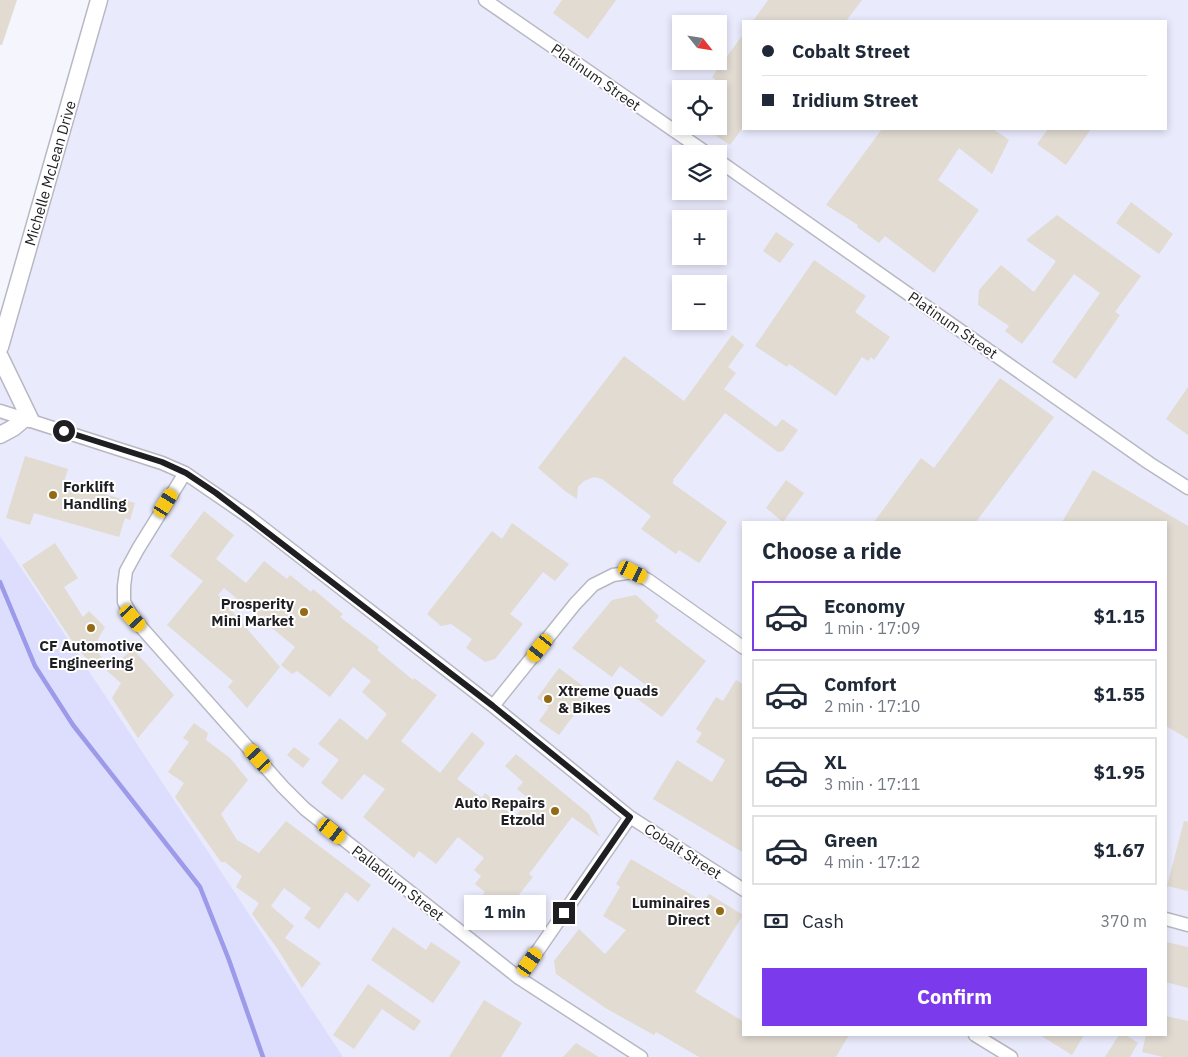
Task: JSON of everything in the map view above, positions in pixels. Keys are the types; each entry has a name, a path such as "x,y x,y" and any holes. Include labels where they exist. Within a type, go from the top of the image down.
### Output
{"street":[{"name":"Michelle McLean Drive","path":"0,347 99,0"},
{"name":"Platinum Street","path":"485,0 695,145"},
{"name":"Platinum Street","path":"727,167 1149,463 1188,488"},
{"path":"0,357 27,419 0,435"},
{"name":"Cobalt Street","path":"0,411 162,462 186,473 249,517 493,706 630,817 742,889"},
{"name":"Palladium Street","path":"186,473 126,570 124,602 133,618 283,787 305,809 519,978 641,1057"},
{"path":"493,706 575,604 593,585 613,575 633,572 648,580 742,647"},
{"path":"519,978 630,817"},
{"path":"1167,919 1188,925"},
{"path":"978,1036 1011,1057"}],"shaded area":[{"path":"99,0 1188,0 1188,1057 0,1057 0,347"},
{"path":"0,536 343,1057 0,1057"}],"building":[{"path":"0,0 17,0 2,45 0,45"},
{"path":"562,0 616,0 588,39 553,13"},
{"path":"768,0 862,0 847,20 754,20"},
{"path":"742,36 742,129 730,145 715,135 727,135 727,80 715,80 712,77 717,70 728,70 728,55"},
{"path":"881,130 994,130 1009,140 992,174 959,148 938,180 979,210 934,273 885,236 879,243 857,227 858,225 826,205"},
{"path":"1047,130 1090,130 1066,165 1037,144"},
{"path":"1131,202 1173,234 1159,254 1116,223"},
{"path":"1057,215 1141,276 1115,312 1120,315 1076,379 1052,362 1100,293 1074,274 1022,344 1005,331 1009,326 978,305 979,290 1001,265 1034,292 1056,261 1026,240"},
{"path":"776,232 794,244 780,263 763,251"},
{"path":"814,260 866,296 855,312 890,337 874,360 871,357 868,361 862,357 836,396 789,364 787,367 755,346"},
{"path":"732,335 744,345 728,367 736,373 724,389 776,427 782,419 798,430 783,451 778,452 725,413 673,480 672,483 727,522 699,563 679,550 676,554 641,529 651,516 602,479 594,477 584,481 578,487 577,499 538,468 624,356 684,401"},
{"path":"1000,378 1054,417 977,521 875,521 921,458 934,468"},
{"path":"1188,387 1188,435 1166,419"},
{"path":"25,456 68,469 64,482 135,503 130,520 125,518 119,537 34,513 30,525 6,518"},
{"path":"1093,470 1188,526 1188,739 1167,727 1167,521 1063,521"},
{"path":"786,480 804,493 784,521 766,508"},
{"path":"204,511 234,535 216,559 246,583 264,561 287,579 290,575 311,592 313,589 343,614 340,617 379,647 377,650 413,680 414,678 437,695 401,741 440,773 472,732 485,743 457,779 482,798 485,793 515,817 529,799 517,789 523,782 505,766 516,754 589,814 600,837 572,817 529,874 533,877 494,926 472,909 485,892 475,884 481,876 474,870 484,858 458,837 436,864 419,851 414,858 363,817 385,789 364,774 342,800 321,783 339,760 318,744 340,718 367,740 387,714 362,692 371,681 353,667 330,697 297,671 292,674 281,665 295,647 224,588 218,595 280,667 247,708 228,687 233,681 167,625 203,581 170,556"},
{"path":"512,523 569,564 555,581 543,572 510,614 523,624 495,659 485,662 466,648 472,639 451,624 441,626 427,614 492,531 502,539"},
{"path":"55,543 78,578 64,587 83,617 89,611 105,627 94,646 102,658 93,667 70,638 22,565"},
{"path":"636,595 659,616 655,621 706,661 662,717 636,698 646,685 620,666 612,677 572,648 612,600"},
{"path":"133,649 174,695 138,738 112,698 121,683 107,671"},
{"path":"559,668 591,692 559,735 539,721 549,707 537,698"},
{"path":"736,680 742,684 742,852 653,799 677,760 712,782 725,760 696,742 702,733 696,729 716,697 723,701"},
{"path":"194,723 208,733 206,740 230,758 248,780 221,814 237,840 259,853 286,821 371,885 358,902 346,892 319,929 304,918 311,908 284,888 271,906 294,926 285,938 321,963 302,988 277,948 252,914 259,903 236,887 242,876 225,862 221,862 175,797 184,783 168,772 189,742 183,738"},
{"path":"294,747 310,759 303,768 287,755"},
{"path":"1184,821 1188,822 1188,891 1167,886"},
{"path":"631,859 704,902 709,894 742,914 695,992 742,1021 742,1036 848,1036 836,1057 699,1057 656,1032 654,1035 607,1009 556,974 554,961 579,929 605,954 626,930 603,916 620,887 616,884"},
{"path":"393,927 426,950 431,942 461,962 433,1003 371,960"},
{"path":"1167,942 1188,947 1188,988 1167,982"},
{"path":"368,984 421,1021 414,1031 382,1009 354,1049 333,1035"},
{"path":"484,1000 522,1023 501,1057 449,1057"},
{"path":"1167,1016 1188,1021 1188,1057 1163,1057 1142,1052 1146,1036 1167,1036"},
{"path":"1042,1036 1083,1036 1072,1055"},
{"path":"1118,1036 1128,1036 1138,1043 1130,1057 1105,1057"},
{"path":"576,1043 599,1057 563,1057"}],"waterway":[{"path":"0,582 35,666 73,725 200,887 229,960 263,1057"}],"place":[{"name":"Forklift Handling","path":"53,495"},
{"name":"Prosperity Mini Market","path":"304,612"},
{"name":"CF Automotive Engineering","path":"91,628"},
{"name":"Xtreme Quads & Bikes","path":"548,699"},
{"name":"Auto Repairs Etzold","path":"555,811"},
{"name":"Luminaires Direct","path":"720,911"}],"route":[{"path":"64,431 162,462 186,473 216,493 493,706 630,817 564,913"}]}
